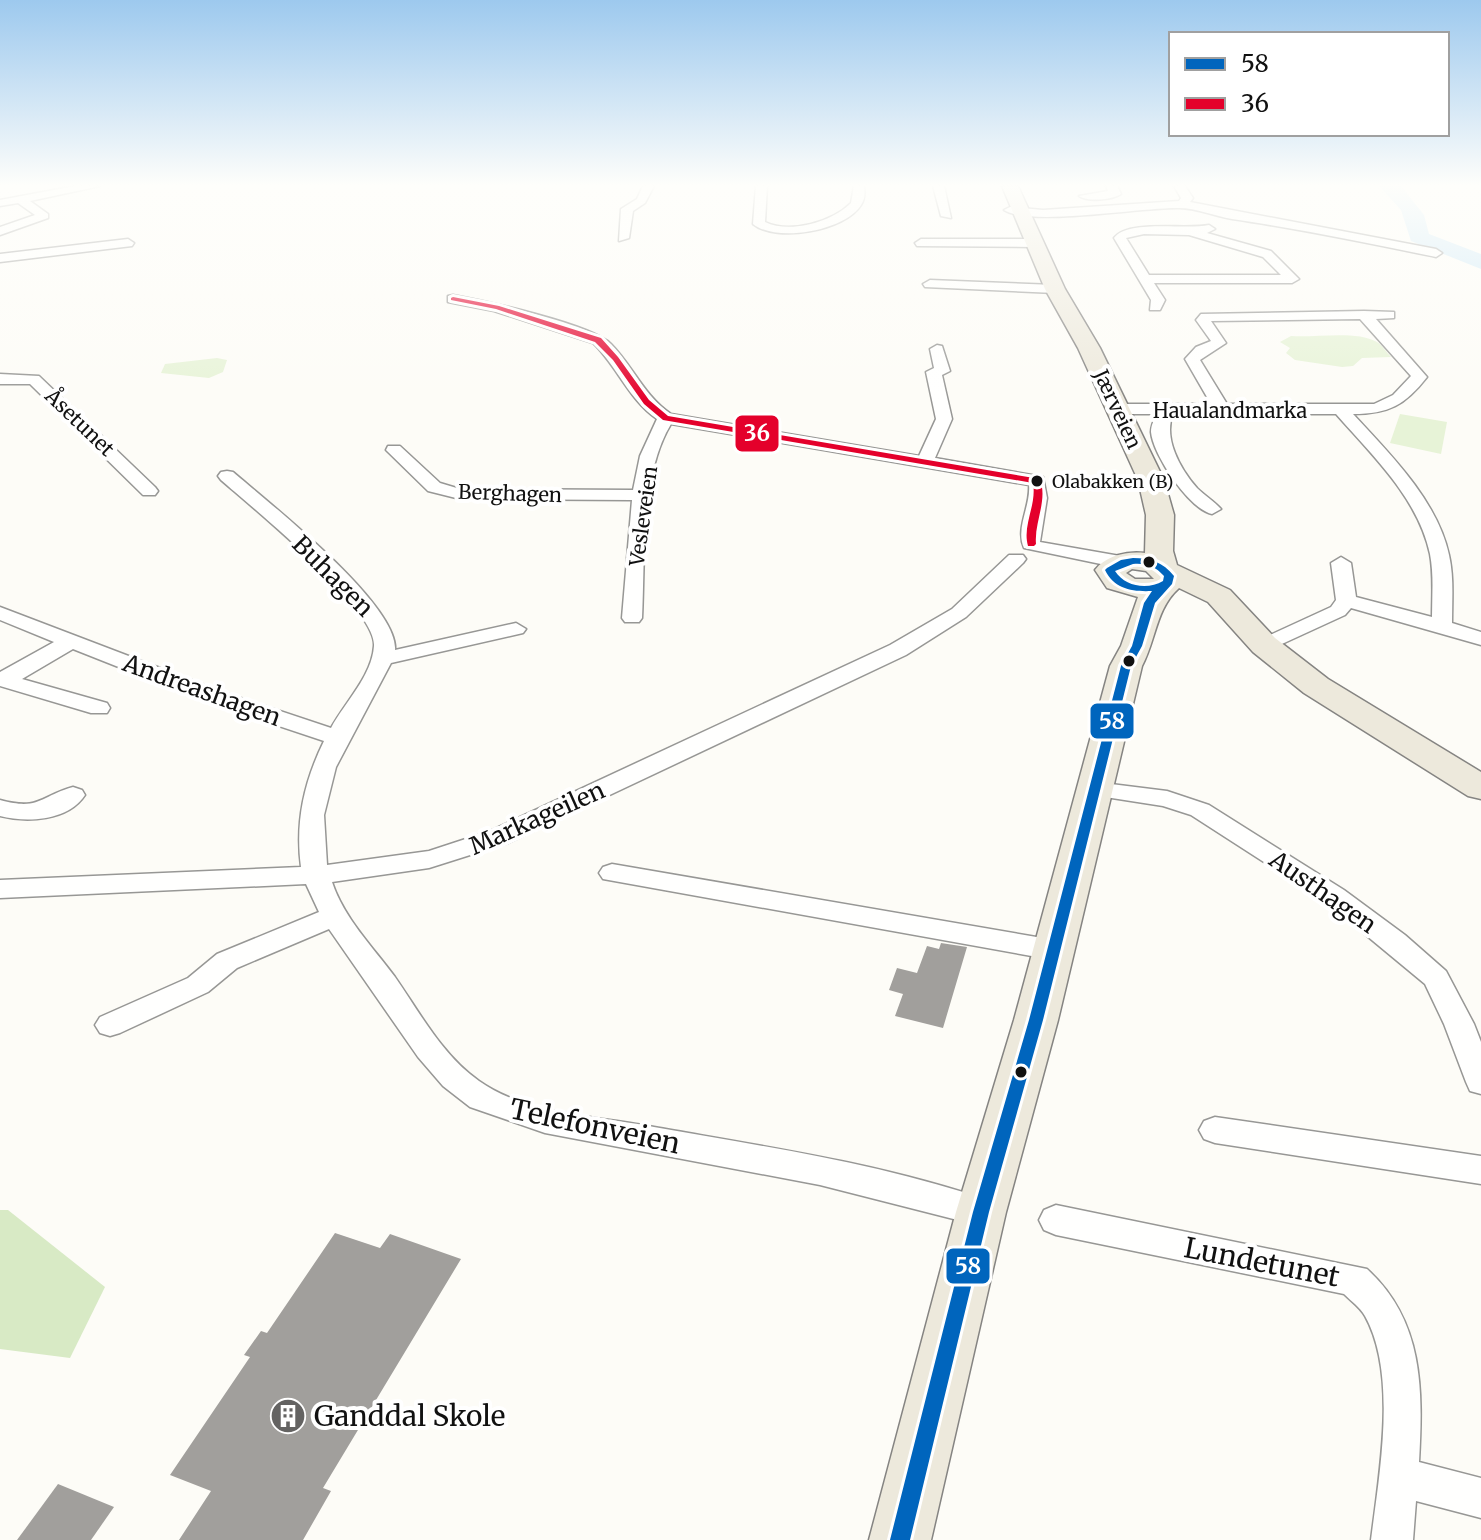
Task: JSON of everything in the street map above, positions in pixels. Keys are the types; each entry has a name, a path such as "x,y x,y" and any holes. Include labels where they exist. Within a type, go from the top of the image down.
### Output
{"main road":[{"name":"Jærveien","path":"1040,258 1128,456 1146,510 1140,534 1118,570"},
{"name":"Jærveien","path":"1058,296 1076,323 1157,498 1163,578"},
{"path":"1126,666 1120,641 1118,570 1144,561 1163,578 1234,614 1264,645 1316,686 1481,788"},
{"path":"900,1540 981,1212 1054,950 1126,666 1138,644 1143,612 1163,578"}],"street":[{"path":"1133,258 1158,300 1155,307"},
{"path":"1146,279 1292,279 1271,258"},
{"path":"930,284 961,290 1058,296"},
{"path":"453,299 497,307 598,340 609,349 647,400 666,418 1037,481 1041,496 1029,533 1031,552 1118,570"},
{"name":"Haualandmarka","path":"1118,409 1377,409 1399,398 1419,377 1416,369 1392,349 1364,315"},
{"path":"1222,409 1192,359 1201,350 1219,343 1203,320 1206,317 1389,315"},
{"path":"925,461 944,419 934,372 942,371 937,349"},
{"name":"Åsetunet","path":"0,379 34,379 149,491"},
{"path":"1167,409 1159,428 1161,441 1189,490 1212,509"},
{"name":"Haualandmarka","path":"1342,411 1385,458 1417,502 1437,546 1442,626"},
{"name":"Vesleveien","path":"632,618 641,495 657,428 666,418"},
{"name":"Berghagen","path":"394,450 434,487 460,494 641,495"},
{"name":"Buhagen","path":"227,476 365,604 384,635 382,659"},
{"path":"1196,496 1228,496"},
{"name":"Markageilen","path":"0,889 317,877 420,863 453,854 499,837 898,650 959,613 1031,552"},
{"path":"1264,645 1338,611 1346,601 1341,563"},
{"path":"1346,601 1481,639"},
{"name":"Andreashagen","path":"0,613 215,697 335,737"},
{"path":"317,877 310,841 312,804 335,737 372,681 382,659 516,629"},
{"path":"2,679 69,642"},
{"path":"2,679 99,708"},
{"name":"Austhagen","path":"1095,789 1167,799 1200,810 1335,896 1436,978 1459,1024 1481,1082"},
{"path":"0,808 20,813 43,811 73,795"},
{"path":"612,873 1054,950"},
{"name":"Telefonveien","path":"317,877 336,915 431,1050 461,1084 478,1096 500,1106 559,1122 868,1184 981,1212"},
{"path":"110,1025 198,985 227,961 336,915"},
{"path":"1215,1130 1481,1170"},
{"name":"Lundetunet","path":"1056,1220 1354,1280 1370,1290 1386,1314 1396,1341 1403,1432 1392,1540"},
{"path":"1398,1477 1481,1498"}],"green space":[{"path":"1347,335 1368,338 1379,343 1391,357 1362,358 1353,366 1342,367 1295,360 1286,353 1290,348 1280,342 1291,336"},
{"path":"217,358 227,360 223,372 209,378 161,373 165,364"},
{"path":"1400,414 1447,422 1441,454 1390,443"},
{"path":"0,1210 8,1210 105,1287 70,1358 0,1349"}],"building":[{"path":"941,943 967,947 943,1028 895,1016 903,994 889,990 897,968 917,973 927,946 939,949"},
{"name":"Ganddal Skole","path":"335,1233 380,1248 390,1234 461,1259 323,1488 331,1491 303,1540 179,1540 211,1491 170,1475 250,1357 244,1355 261,1331 267,1333"},
{"path":"58,1484 114,1507 91,1540 17,1540"}],"waterway":[{"path":"1470,258 1481,262"}],"transit line":[{"name":"36","path":"453,299 497,307 598,340 616,359 638,392 666,418 1037,481 1039,490 1031,544"},
{"name":"58","path":"900,1540 981,1212 1036,1020 1126,666 1137,646 1149,603 1168,582 1169,576 1157,565 1141,561 1125,562 1110,570 1113,577 1124,585 1159,587"}],"place":[{"name":"Olabakken (B)","path":"1037,481"},
{"name":"Ganddal Skole","path":"288,1416"}]}
